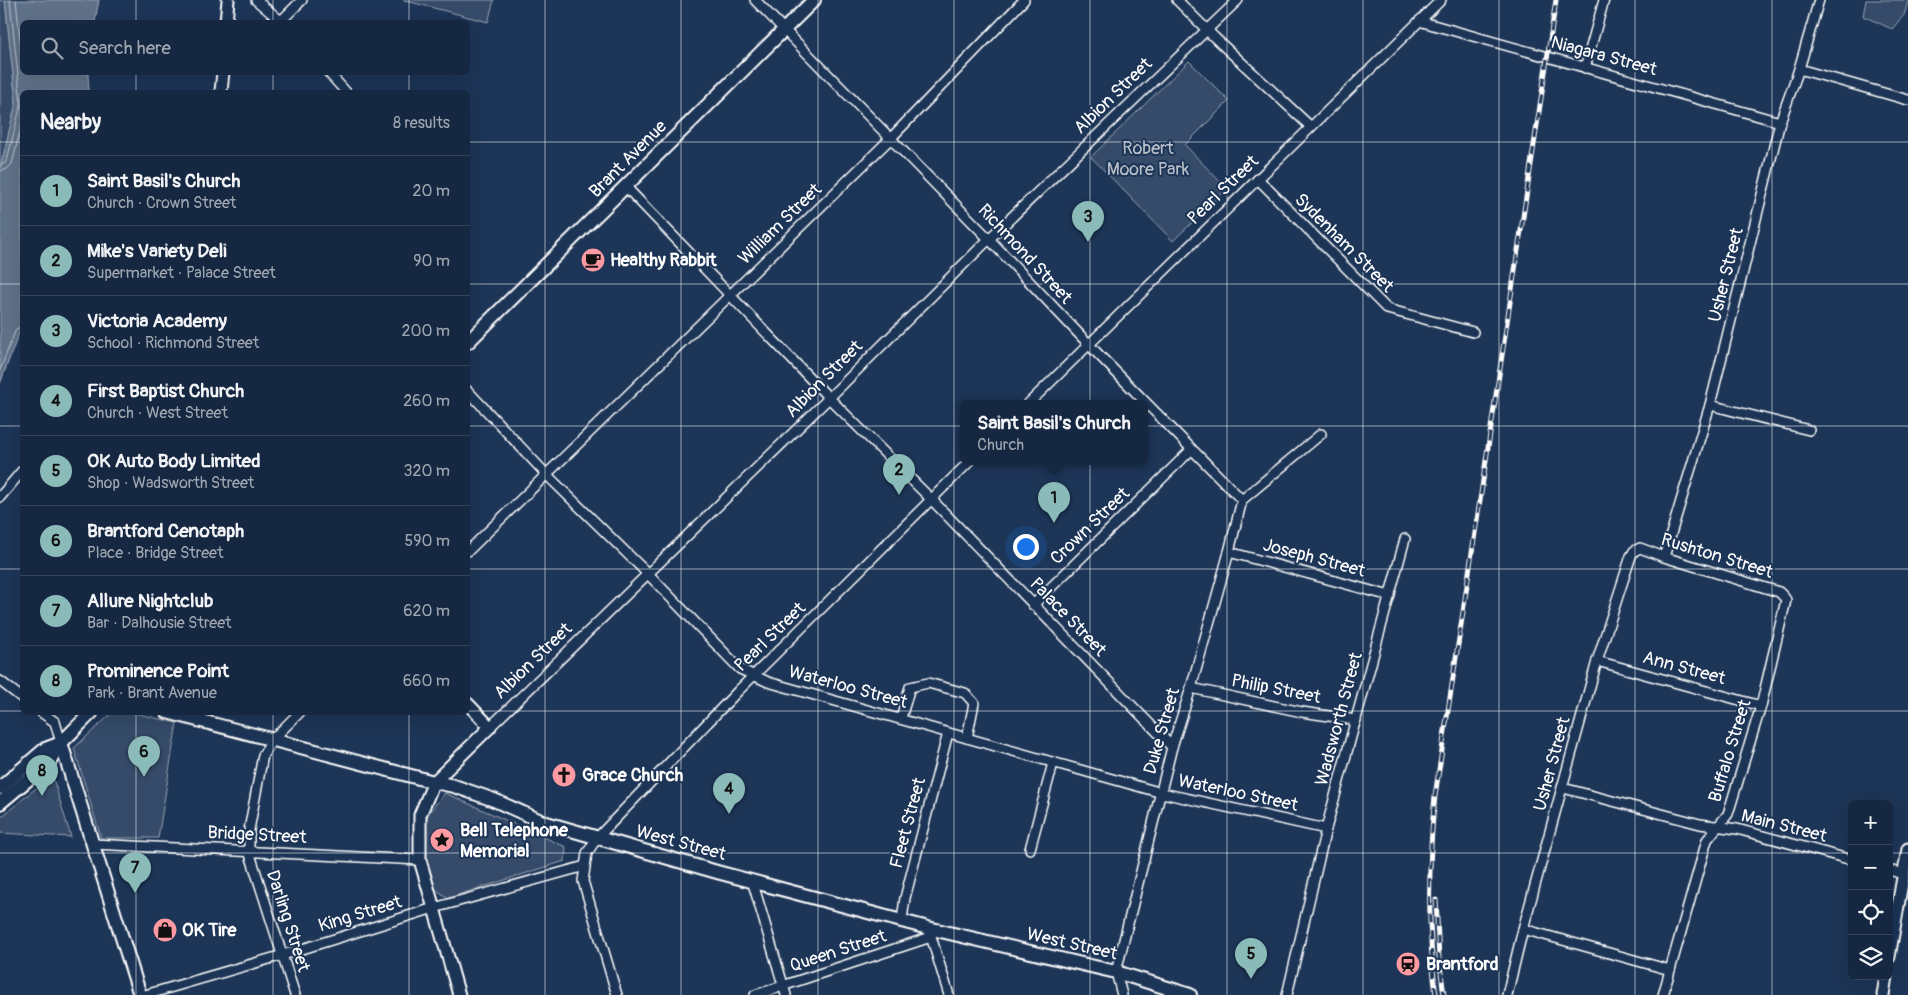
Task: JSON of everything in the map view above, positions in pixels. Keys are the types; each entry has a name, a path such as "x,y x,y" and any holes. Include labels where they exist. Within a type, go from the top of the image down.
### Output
{"main road":[{"name":"Brant Avenue","path":"470,340 814,0"},
{"path":"0,803 50,761 61,743 89,715"},
{"name":"West Street","path":"178,715 454,786 494,800 543,822 717,872 902,920 930,932 1116,972 1190,995"},
{"path":"0,788 45,750 61,743"},
{"path":"61,743 140,995"}],"street":[{"path":"226,20 228,0"},
{"path":"256,0 279,20"},
{"path":"283,20 302,0"},
{"name":"Richmond Street","path":"755,0 892,138 1142,400"},
{"name":"William Street","path":"470,549 892,138 1024,0"},
{"path":"1178,0 1207,30 1312,127"},
{"name":"Albion Street","path":"434,782 829,398 989,239 1238,0"},
{"name":"Pearl Street","path":"1032,400 1441,0"},
{"path":"1585,68 1604,0"},
{"name":"Usher Street","path":"1664,557 1710,405 1780,122 1800,69 1818,0"},
{"name":"Niagara Street","path":"1419,21 1780,122"},
{"path":"1800,69 1908,100"},
{"path":"221,90 223,75"},
{"path":"331,75 344,90"},
{"name":"Sydenham Street","path":"1258,179 1387,309 1473,332"},
{"name":"Palace Street","path":"626,187 829,398 1172,747"},
{"name":"Waterloo Street","path":"470,393 547,475 648,574 740,669 768,682 1162,793 1326,829"},
{"path":"1710,405 1809,430"},
{"name":"Richmond Street","path":"1148,406 1242,500"},
{"path":"1242,500 1321,434"},
{"name":"Crown Street","path":"1033,605 1191,450"},
{"name":"Pearl Street","path":"585,866 587,853 597,838 754,676 966,465"},
{"path":"0,497 20,473"},
{"name":"Duke Street","path":"1116,972 1172,747 1191,688 1242,500"},
{"name":"Wadsworth Street","path":"1288,995 1326,829 1406,539"},
{"name":"Usher Street","path":"1507,995 1523,929 1597,661 1631,556 1634,551 1640,548"},
{"name":"Rushton Street","path":"1640,548 1779,592 1784,596"},
{"name":"Joseph Street","path":"1229,552 1390,596"},
{"name":"Buffalo Street","path":"1663,995 1707,840 1728,814 1761,706 1786,603 1784,596"},
{"name":"Ann Street","path":"1597,661 1761,706"},
{"path":"0,682 20,697"},
{"path":"901,718 910,687 928,683 965,692 974,704 967,738"},
{"name":"Philip Street","path":"1191,688 1302,712 1356,720"},
{"path":"470,706 490,727"},
{"path":"45,715 54,722 61,743"},
{"path":"272,740 297,715"},
{"name":"Fleet Street","path":"902,920 905,898 948,733"},
{"name":"Darling Street","path":"272,740 263,755 249,830 249,851 295,995"},
{"path":"1030,849 1053,763"},
{"path":"434,782 420,815 420,860 459,995"},
{"name":"Main Street","path":"1563,788 1717,827 1738,829 1848,859"},
{"name":"Bridge Street","path":"92,844 420,860"},
{"path":"1893,935 1908,849"},
{"path":"585,866 583,881 617,995"},
{"name":"King Street","path":"145,995 434,908 585,866"},
{"path":"1893,871 1903,874"},
{"path":"752,880 786,995"},
{"path":"1523,929 1670,970"},
{"path":"930,932 949,995"},
{"name":"Queen Street","path":"754,995 930,932"},
{"path":"1116,972 1122,995"},
{"path":"1883,995 1885,980"}],"green space":[{"path":"0,0 5,0 16,103 0,169"},
{"path":"403,0 494,0 488,22"},
{"path":"1866,0 1908,0 1908,2 1904,15 1892,29 1863,16"},
{"name":"Robert Moore Park","path":"1189,61 1229,101 1185,145 1227,189 1173,241 1091,157"},
{"path":"110,715 143,715 177,723 158,838 101,838 74,748"},
{"path":"52,775 71,837 0,833 0,818"},
{"path":"445,793 566,847 565,861 448,898 431,886 425,858 427,815"}],"water":[{"path":"5,0 99,0 95,20 20,20 20,75 88,75 89,90 20,90 20,330 0,384 0,169 16,103"}],"railway":[{"path":"1436,995 1430,920 1431,846 1435,796 1556,0"},
{"path":"1436,900 1439,958 1444,995"}],"place":[{"name":"Victoria Academy","path":"1088,242"},
{"name":"Healthy Rabbit","path":"593,260"},
{"name":"Mike's Variety Deli","path":"899,495"},
{"name":"Saint Basil's Church","path":"1054,523"},
{"name":"Grace Church","path":"564,775"},
{"name":"Brantford Cenotaph","path":"144,777"},
{"name":"Prominence Point","path":"42,796"},
{"name":"First Baptist Church","path":"729,814"},
{"name":"Bell Telephone Memorial","path":"442,840"},
{"name":"Allure Nightclub","path":"135,893"},
{"name":"OK Tire","path":"165,930"},
{"name":"Brantford","path":"1408,964"},
{"name":"OK Auto Body Limited","path":"1251,979"}]}
